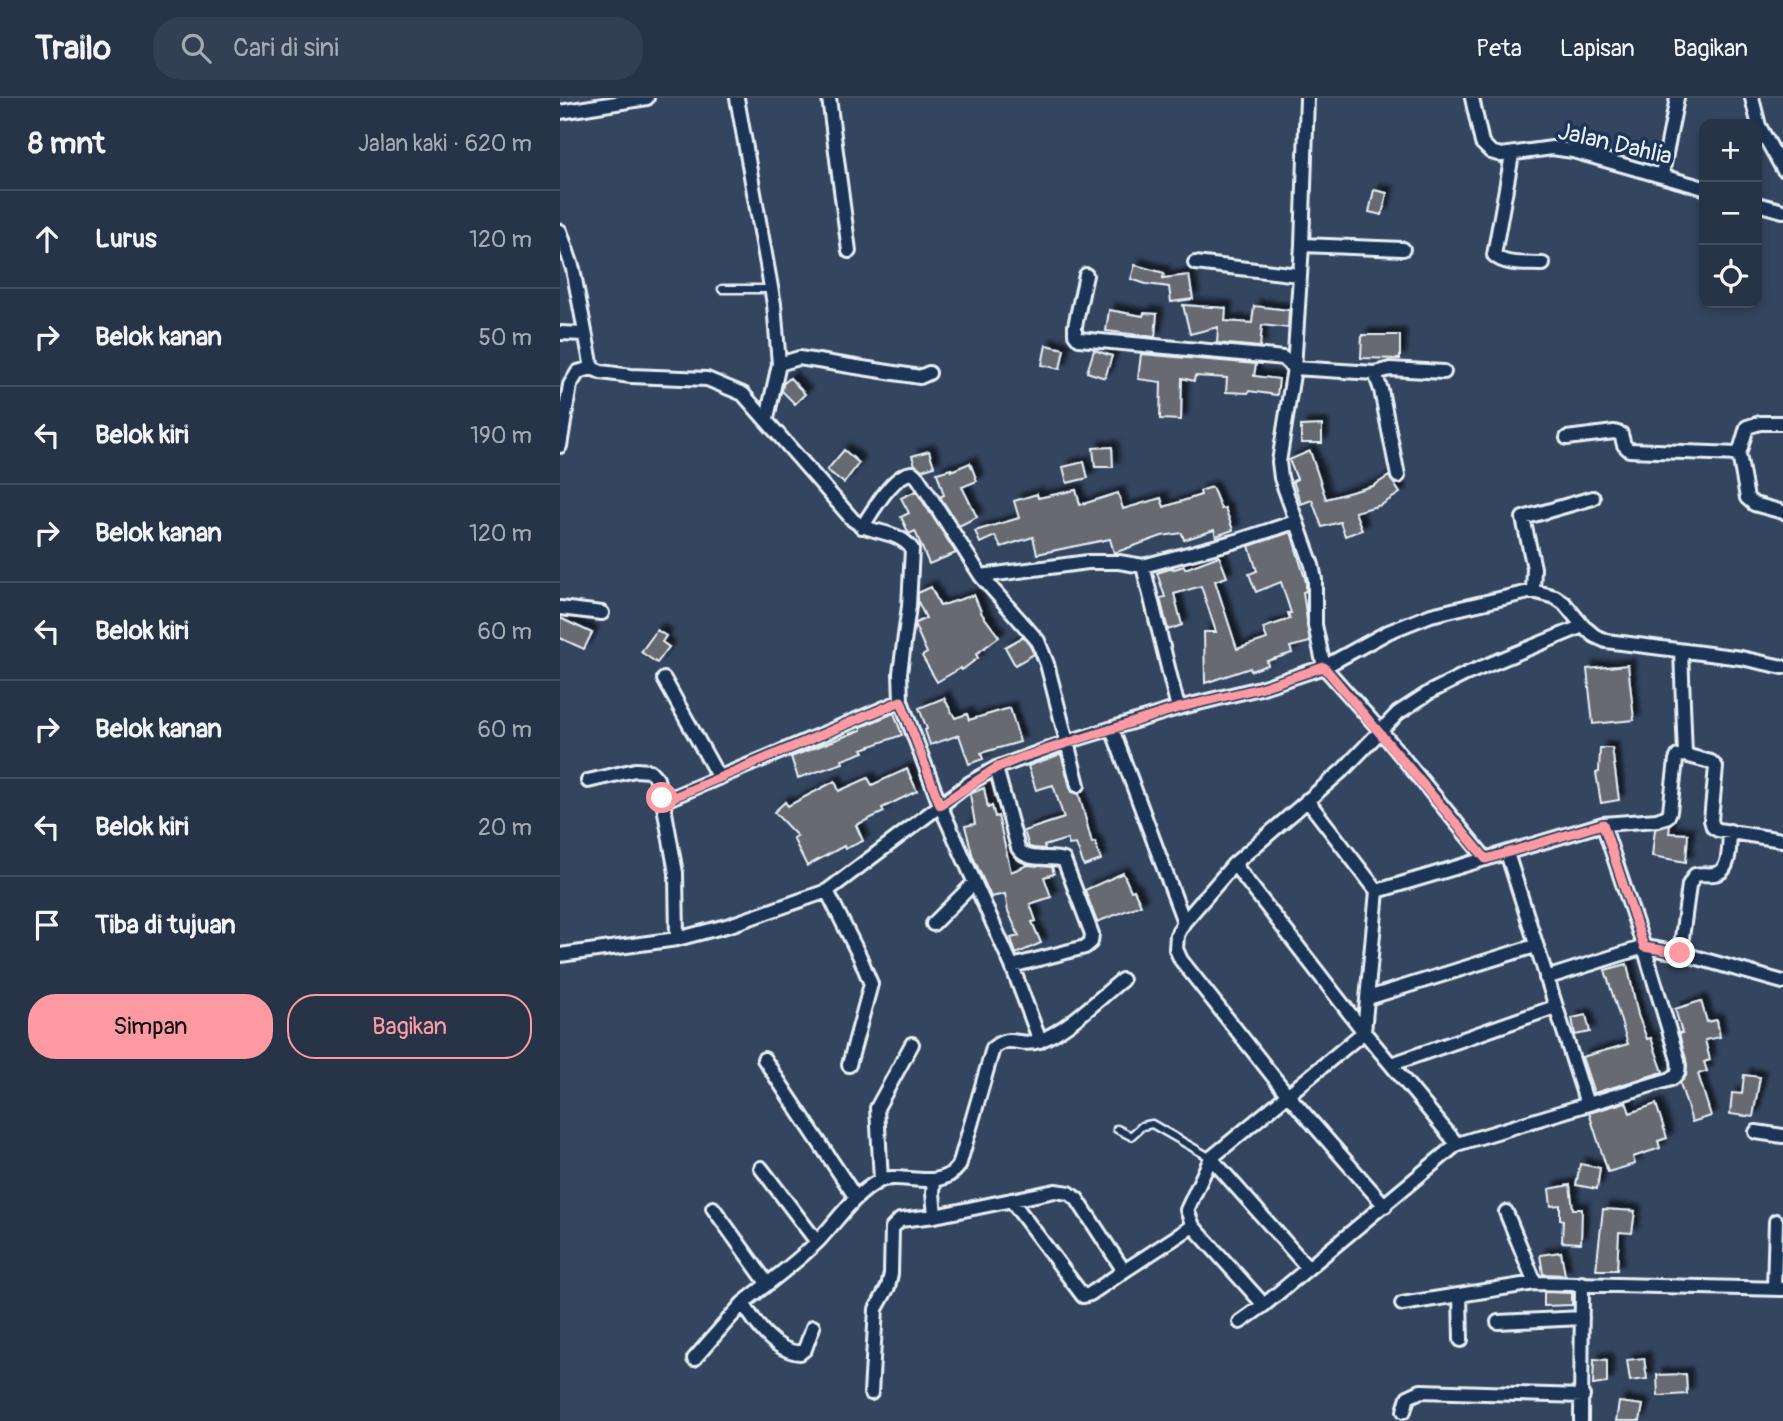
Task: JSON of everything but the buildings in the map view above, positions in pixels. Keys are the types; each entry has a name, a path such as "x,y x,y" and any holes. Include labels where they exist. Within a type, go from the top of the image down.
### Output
{"street":[{"path":"560,112 647,98"},
{"path":"737,98 774,304 779,364 767,418"},
{"path":"829,98 849,251"},
{"path":"1307,98 1294,368 1279,462 1281,478 1295,522 1312,565 1315,580 1315,625 1324,667 1486,859"},
{"path":"1472,98 1482,143 1491,152 1512,155 1494,255 1507,261 1544,264"},
{"path":"1662,174 1677,98"},
{"path":"1752,98 1759,126 1783,169"},
{"name":"Jalan Dahlia","path":"1512,155 1552,148 1573,151 1699,186"},
{"path":"1762,205 1783,211"},
{"path":"560,231 562,246 573,269 592,368"},
{"path":"1302,245 1403,249"},
{"path":"1195,263 1299,275"},
{"path":"1086,275 1075,326 1075,334 1079,339 1275,357 1288,361 1294,368 1375,373 1390,369 1444,372"},
{"path":"560,333 584,334"},
{"path":"779,364 799,358 920,377 929,373"},
{"path":"560,446 570,385 578,372 592,368 601,372 631,376 707,379 743,394 862,527 900,537 912,549 909,606 900,673 901,701 940,805 1012,967 1040,1041"},
{"path":"1375,373 1381,390 1398,476"},
{"path":"1783,423 1760,423 1747,427 1739,454 1747,498 1754,504 1783,512"},
{"path":"1567,439 1614,432 1621,434 1624,446 1629,450 1739,454"},
{"path":"862,527 896,479 905,473 913,473 981,576 1038,640 1047,664 1078,785"},
{"path":"1533,592 1534,568 1523,518 1593,498"},
{"path":"981,576 1088,562 1119,562 1143,566 1295,522"},
{"path":"1143,566 1178,708"},
{"path":"560,955 677,939 730,925 827,891 940,805 996,768 1067,742 1178,708 1260,688 1324,667 1388,632 1431,615 1533,592 1555,597 1595,636 1615,643 1741,658 1783,667"},
{"path":"560,608 602,613"},
{"path":"1385,1206 1287,1094 1181,960 1176,949 1177,935 1184,922 1234,864 1344,769 1398,713 1430,692 1488,664 1583,626"},
{"path":"1681,650 1685,755"},
{"path":"664,679 719,778"},
{"path":"663,801 901,701"},
{"path":"1112,729 1184,922"},
{"path":"1377,891 1603,824 1657,820 1668,816 1676,760 1678,756 1685,755 1714,764 1717,771 1711,820 1713,827 1782,840"},
{"path":"996,768 1021,854 1064,860 1092,934 1091,942 1085,947 1012,967"},
{"path":"588,781 635,770 650,771 657,779 676,873 677,939"},
{"path":"1264,1306 1193,1226 1187,1210 1211,1158 1364,1032 1377,891 1307,800"},
{"path":"1240,1322 1264,1306 1457,1144 1677,1076 1679,1069 1644,947 1603,824"},
{"path":"1680,953 1689,885 1695,876 1723,870 1730,831"},
{"path":"1507,853 1587,1104"},
{"path":"1234,864 1364,1032 1457,1144"},
{"path":"933,924 974,883"},
{"path":"827,891 871,984 849,1065"},
{"path":"1368,998 1535,946"},
{"path":"1546,978 1644,947 1680,953 1783,982"},
{"path":"694,1359 743,1303 817,1242 856,1198 881,1180 934,1180 949,1177 959,1166 993,1048 1000,1041 1029,1044 1040,1041 1076,1017 1122,980"},
{"path":"1392,1064 1555,1007"},
{"path":"881,1180 877,1108 912,1044"},
{"path":"764,1059 856,1198"},
{"path":"1756,1132 1783,1136"},
{"path":"1211,1158 1308,1268"},
{"path":"761,1168 817,1242"},
{"path":"934,1180 935,1216"},
{"path":"871,1393 876,1309 890,1280 892,1228 900,1220 935,1216 1055,1191 1069,1194 1077,1199 1124,1270"},
{"path":"1011,1200 1083,1296 1193,1226"},
{"path":"713,1208 767,1283"},
{"path":"1506,1212 1535,1283"},
{"path":"1402,1304 1535,1283 1778,1289 1776,1221"},
{"path":"1581,1421 1582,1283"},
{"path":"1460,1295 1461,1340"},
{"path":"743,1303 762,1332 791,1353 800,1353 805,1349 813,1326"},
{"path":"1498,1322 1582,1318"},
{"path":"1404,1411 1408,1397 1421,1391 1583,1396"}],"lane":[{"path":"722,289 771,289"},
{"path":"1117,1129 1131,1136 1142,1126 1152,1124 1211,1158"}],"route":[{"path":"662,798 663,801 681,794 901,701 940,805 970,783 1023,757 1178,708 1260,688 1324,667 1486,859 1603,824 1644,947 1680,953"}]}
